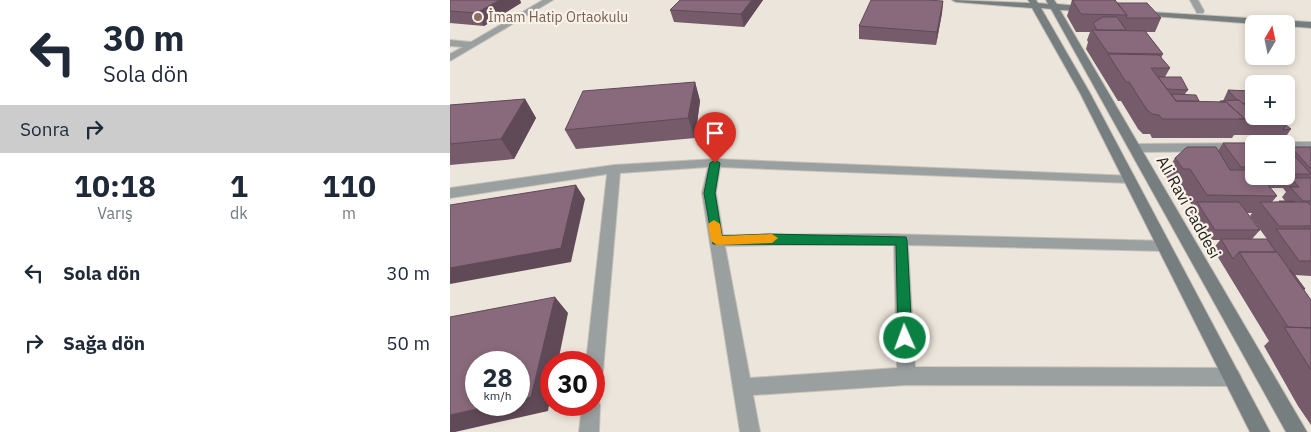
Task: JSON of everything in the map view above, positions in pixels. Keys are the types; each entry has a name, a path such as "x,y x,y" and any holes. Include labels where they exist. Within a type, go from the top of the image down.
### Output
{"main road":[{"path":"956,0 1034,2 1091,7"},
{"path":"1034,2 1071,68 1260,432"},
{"name":"Ali Ravi Caddesi","path":"1052,3 1297,432"},
{"path":"1311,17 1130,9 1311,24"}],"street":[{"path":"450,58 550,0"},
{"path":"1194,0 1200,11"},
{"path":"450,43 473,45"},
{"path":"1136,148 1245,147"},
{"path":"1295,147 1309,148"},
{"path":"715,163 709,193 750,432"},
{"path":"450,193 614,169 715,163 1129,179"},
{"path":"596,351 614,169"},
{"path":"717,241 769,238 1073,246 1163,245"},
{"path":"901,240 906,376"},
{"path":"742,387 906,376 1232,377"},
{"path":"590,432 591,416"}],"building":[{"path":"450,0 500,0 476,13 450,11"},
{"path":"680,0 752,0 741,14 670,10"},
{"path":"871,0 943,1 937,32 859,26"},
{"path":"1072,0 1115,0 1127,15 1081,14"},
{"path":"1117,3 1147,3 1161,18 1126,18 1127,15"},
{"path":"1103,17 1117,17 1126,30 1097,30 1093,23"},
{"path":"1092,30 1145,31 1163,54 1108,53"},
{"path":"1108,54 1159,55 1170,68 1151,68 1176,101 1226,102 1245,119 1162,119 1159,115 1152,114 1147,110 1129,82 1126,82"},
{"path":"1158,77 1181,77 1188,90 1167,89"},
{"path":"695,82 688,118 565,130 583,91"},
{"path":"1228,90 1245,91 1244,104 1237,100"},
{"path":"1171,94 1196,95 1199,101 1176,101"},
{"path":"525,99 501,139 450,144 450,105"},
{"path":"1239,100 1245,104 1245,119 1226,102 1220,101"},
{"path":"1286,125 1291,129 1283,130"},
{"path":"1223,143 1245,143 1245,167 1241,167"},
{"path":"1187,147 1216,147 1230,170 1245,170 1245,185 1268,185 1277,196 1207,195 1190,169 1183,169 1175,158"},
{"path":"1295,147 1311,147 1311,169 1295,151"},
{"path":"1295,157 1311,174 1295,174"},
{"path":"1295,178 1311,178 1311,201 1303,201 1290,187 1299,187 1295,182"},
{"path":"576,185 561,248 450,268 450,205"},
{"path":"1197,202 1239,202 1260,230 1215,230"},
{"path":"1260,202 1307,202 1311,206 1311,226 1279,226"},
{"path":"1276,229 1311,229 1311,261 1299,261"},
{"path":"1221,239 1267,239 1276,252 1239,252 1233,259"},
{"path":"1239,252 1277,252 1311,300 1311,328 1288,327"},
{"path":"1289,270 1291,270 1305,289 1303,289"},
{"path":"555,297 542,351 540,351 540,360 531,397 530,351 465,351 465,412 450,415 450,317"},
{"path":"1284,327 1311,328 1311,370"}],"slow traffic":[{"path":"714,224 717,241 772,238"}],"place":[{"name":"İmam Hatip Ortaokulu","path":"478,17"}],"route":[{"path":"715,163 709,193 717,241 769,238 901,240 905,338"}]}
